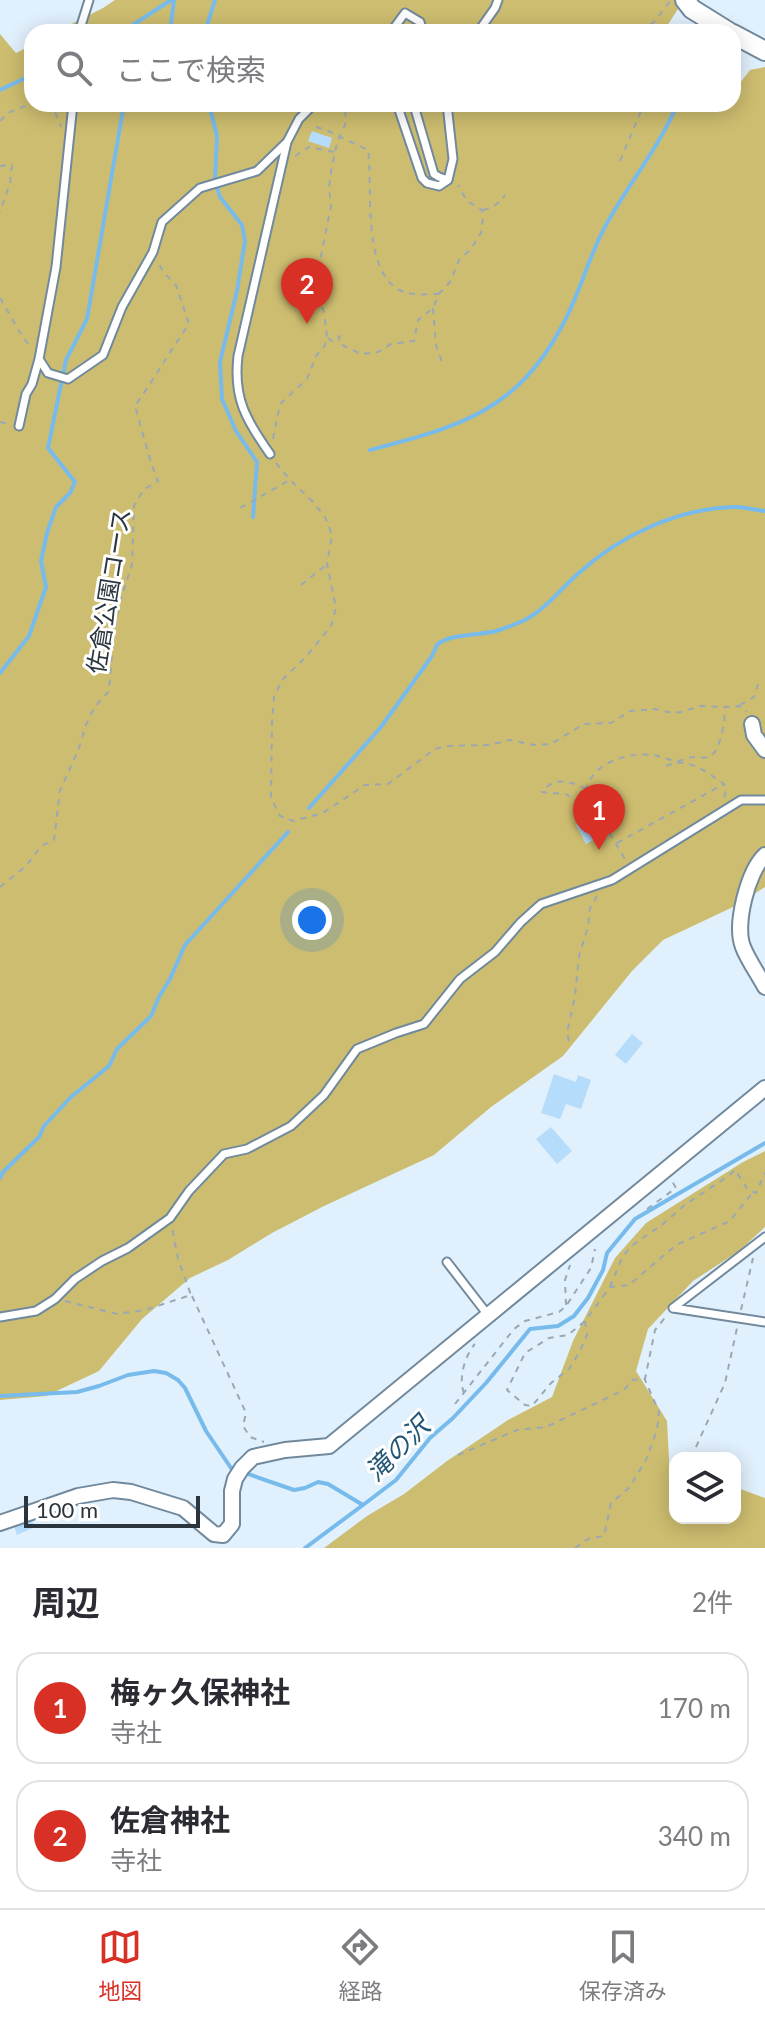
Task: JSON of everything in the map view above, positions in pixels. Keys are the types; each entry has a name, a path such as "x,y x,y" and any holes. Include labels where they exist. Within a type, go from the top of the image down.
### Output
{"street":[{"path":"685,0 692,9 716,24"},
{"path":"741,38 765,51"},
{"path":"752,724 754,735 765,750"},
{"path":"765,855 752,876 740,915 741,944 765,987"},
{"path":"0,1523 78,1496 113,1490 131,1492 183,1508 214,1534 223,1535 232,1524 232,1491 238,1474 253,1457 329,1446 765,1088"}],"lane":[{"path":"82,24 89,0"},
{"path":"484,24 498,0"},
{"path":"397,24 405,13 421,24"},
{"path":"19,426 26,394 39,359 56,267 72,112"},
{"path":"270,454 246,418 238,397 238,356 287,142 306,112"},
{"path":"400,112 422,178 439,186 448,180 453,159 448,112"},
{"path":"416,112 434,174 448,180"},
{"path":"39,359 48,373 68,379 103,355 122,307 153,252 162,222 200,188 257,171 287,142"},
{"path":"0,1317 36,1311 55,1299 75,1279 128,1248 170,1218 189,1191 224,1154 247,1149 291,1126 324,1095 357,1049 424,1024 460,979 495,952 541,904 612,880 741,800 765,800"},
{"path":"673,1308 765,1237"},
{"path":"447,1262 488,1315"},
{"path":"673,1308 765,1322"}],"path":[{"path":"651,24 671,0"},
{"path":"0,121 24,105"},
{"path":"55,112 68,143"},
{"path":"309,316 331,206 329,187 335,152 345,125 346,112"},
{"path":"620,161 641,112"},
{"path":"316,127 368,150 372,239 377,262 387,282 403,292 439,294"},
{"path":"283,161 309,147 335,152"},
{"path":"0,166 12,165 10,183 0,212"},
{"path":"458,185 467,201 482,210 493,207 505,195"},
{"path":"443,365 436,345 433,308 439,294 450,282 459,260 481,233 482,210"},
{"name":"佐倉公園コース","path":"0,887 26,866 41,846 54,840 60,791 94,708 109,691 119,604 132,565 134,506 143,490 158,481 135,406 189,324 176,285 163,272 153,252"},
{"path":"316,288 324,312 327,337 307,379 280,404 270,454 325,517 332,535 327,564 336,608 331,626 282,680 274,697 271,798 280,816 293,821 323,813 365,785 388,784 435,749 489,745 510,740 534,745 551,744 584,724 611,723 630,711 655,709 672,713 701,706 739,706 754,697 758,684"},
{"path":"0,298 39,359"},
{"path":"327,337 332,341 339,336 340,344 361,354 378,352 391,344 414,341 418,320 433,308"},
{"path":"240,508 290,480"},
{"path":"301,585 327,564"},
{"path":"739,706 749,714 752,724"},
{"path":"666,766 689,757 714,754 724,726 725,707"},
{"path":"586,789 589,780 602,765 627,755 664,756 700,767 724,784 726,791 719,815"},
{"path":"611,817 586,789 564,781 548,785 542,792 566,794 603,822 631,869"},
{"path":"616,844 724,784"},
{"path":"603,822 621,810"},
{"path":"569,1041 567,1033 579,956 590,908 603,883"},
{"path":"647,1209 676,1188 665,1170"},
{"path":"585,1321 587,1335 579,1353 569,1369 551,1383 532,1406 525,1405 507,1390 525,1353 549,1338 568,1335 585,1321 610,1287 630,1247 735,1170 748,1190 753,1192"},
{"path":"610,1287 629,1285 676,1245 730,1221 753,1192 756,1193 765,1173"},
{"path":"170,1218 178,1259 191,1295 246,1413 243,1426 250,1437 285,1450"},
{"path":"694,1452 725,1383 756,1245"},
{"path":"455,1404 514,1329 525,1321 559,1312 566,1306 591,1268 595,1249"},
{"path":"566,1306 565,1280 574,1258"},
{"path":"55,1299 117,1314 145,1310 191,1295"},
{"path":"575,1548 588,1539 604,1536 611,1503 629,1488 646,1460 657,1430 659,1412 645,1379 655,1330 673,1308"},
{"path":"464,1393 460,1383 470,1350 478,1341"},
{"path":"458,1455 517,1430 546,1427 624,1390 632,1380 645,1379"}],"shaded area":[{"path":"115,0 684,0 668,24 72,24"},
{"path":"0,34 16,53 24,49 24,112 741,112 741,82 750,70 765,67 765,887 733,907 663,940 632,971 563,1056 491,1107 434,1155 324,1206 190,1278 142,1319 99,1371 46,1396 0,1400"},
{"path":"765,1151 765,1227 739,1251 693,1281 648,1329 636,1371 667,1421 669,1524 741,1524 741,1489 765,1498 765,1548 324,1548 508,1420 552,1397 573,1341 615,1258 646,1223"}],"building":[{"path":"312,131 332,138 329,148 308,141"},
{"path":"301,279 310,282 303,306 294,303"},
{"path":"587,819 597,838 586,844 576,825"},
{"path":"632,1034 643,1043 626,1064 615,1055"},
{"path":"554,1074 576,1082 578,1075 591,1080 581,1109 566,1104 560,1119 541,1113"},
{"path":"551,1127 572,1151 557,1164 536,1139"},
{"path":"31,1518 35,1527 17,1535 14,1526"}],"waterway":[{"path":"134,24 171,0"},
{"path":"171,24 174,0"},
{"path":"208,24 215,0"},
{"path":"0,90 24,79"},
{"path":"0,673 29,636 46,587 41,561 47,533 56,507 70,493 75,482 48,448 66,360 87,319 123,112"},
{"path":"211,112 217,136 215,179"},
{"path":"370,450 431,433 482,412 525,378 562,326 606,225 673,112"},
{"path":"217,187 220,197 242,225 245,241 220,362 222,399 236,431 257,462 253,517"},
{"path":"309,808 381,727 442,641 496,631 525,620 596,559 632,535 652,526 693,512 714,509 739,507 765,511"},
{"path":"0,1178 71,1097 109,1066 117,1049 151,1016 185,945 288,832"},
{"name":"滝の沢","path":"0,1396 77,1392 128,1375 154,1371 166,1373 185,1388 206,1431 231,1468 294,1490 318,1482 328,1484 363,1505 396,1480 430,1438 486,1383 530,1329 558,1326 574,1316 603,1270 607,1253 635,1219 765,1143"},
{"path":"305,1548 363,1505"}],"place":[{"name":"佐倉神社","path":"307,324"},
{"name":"梅ヶ久保神社","path":"599,850"}]}
